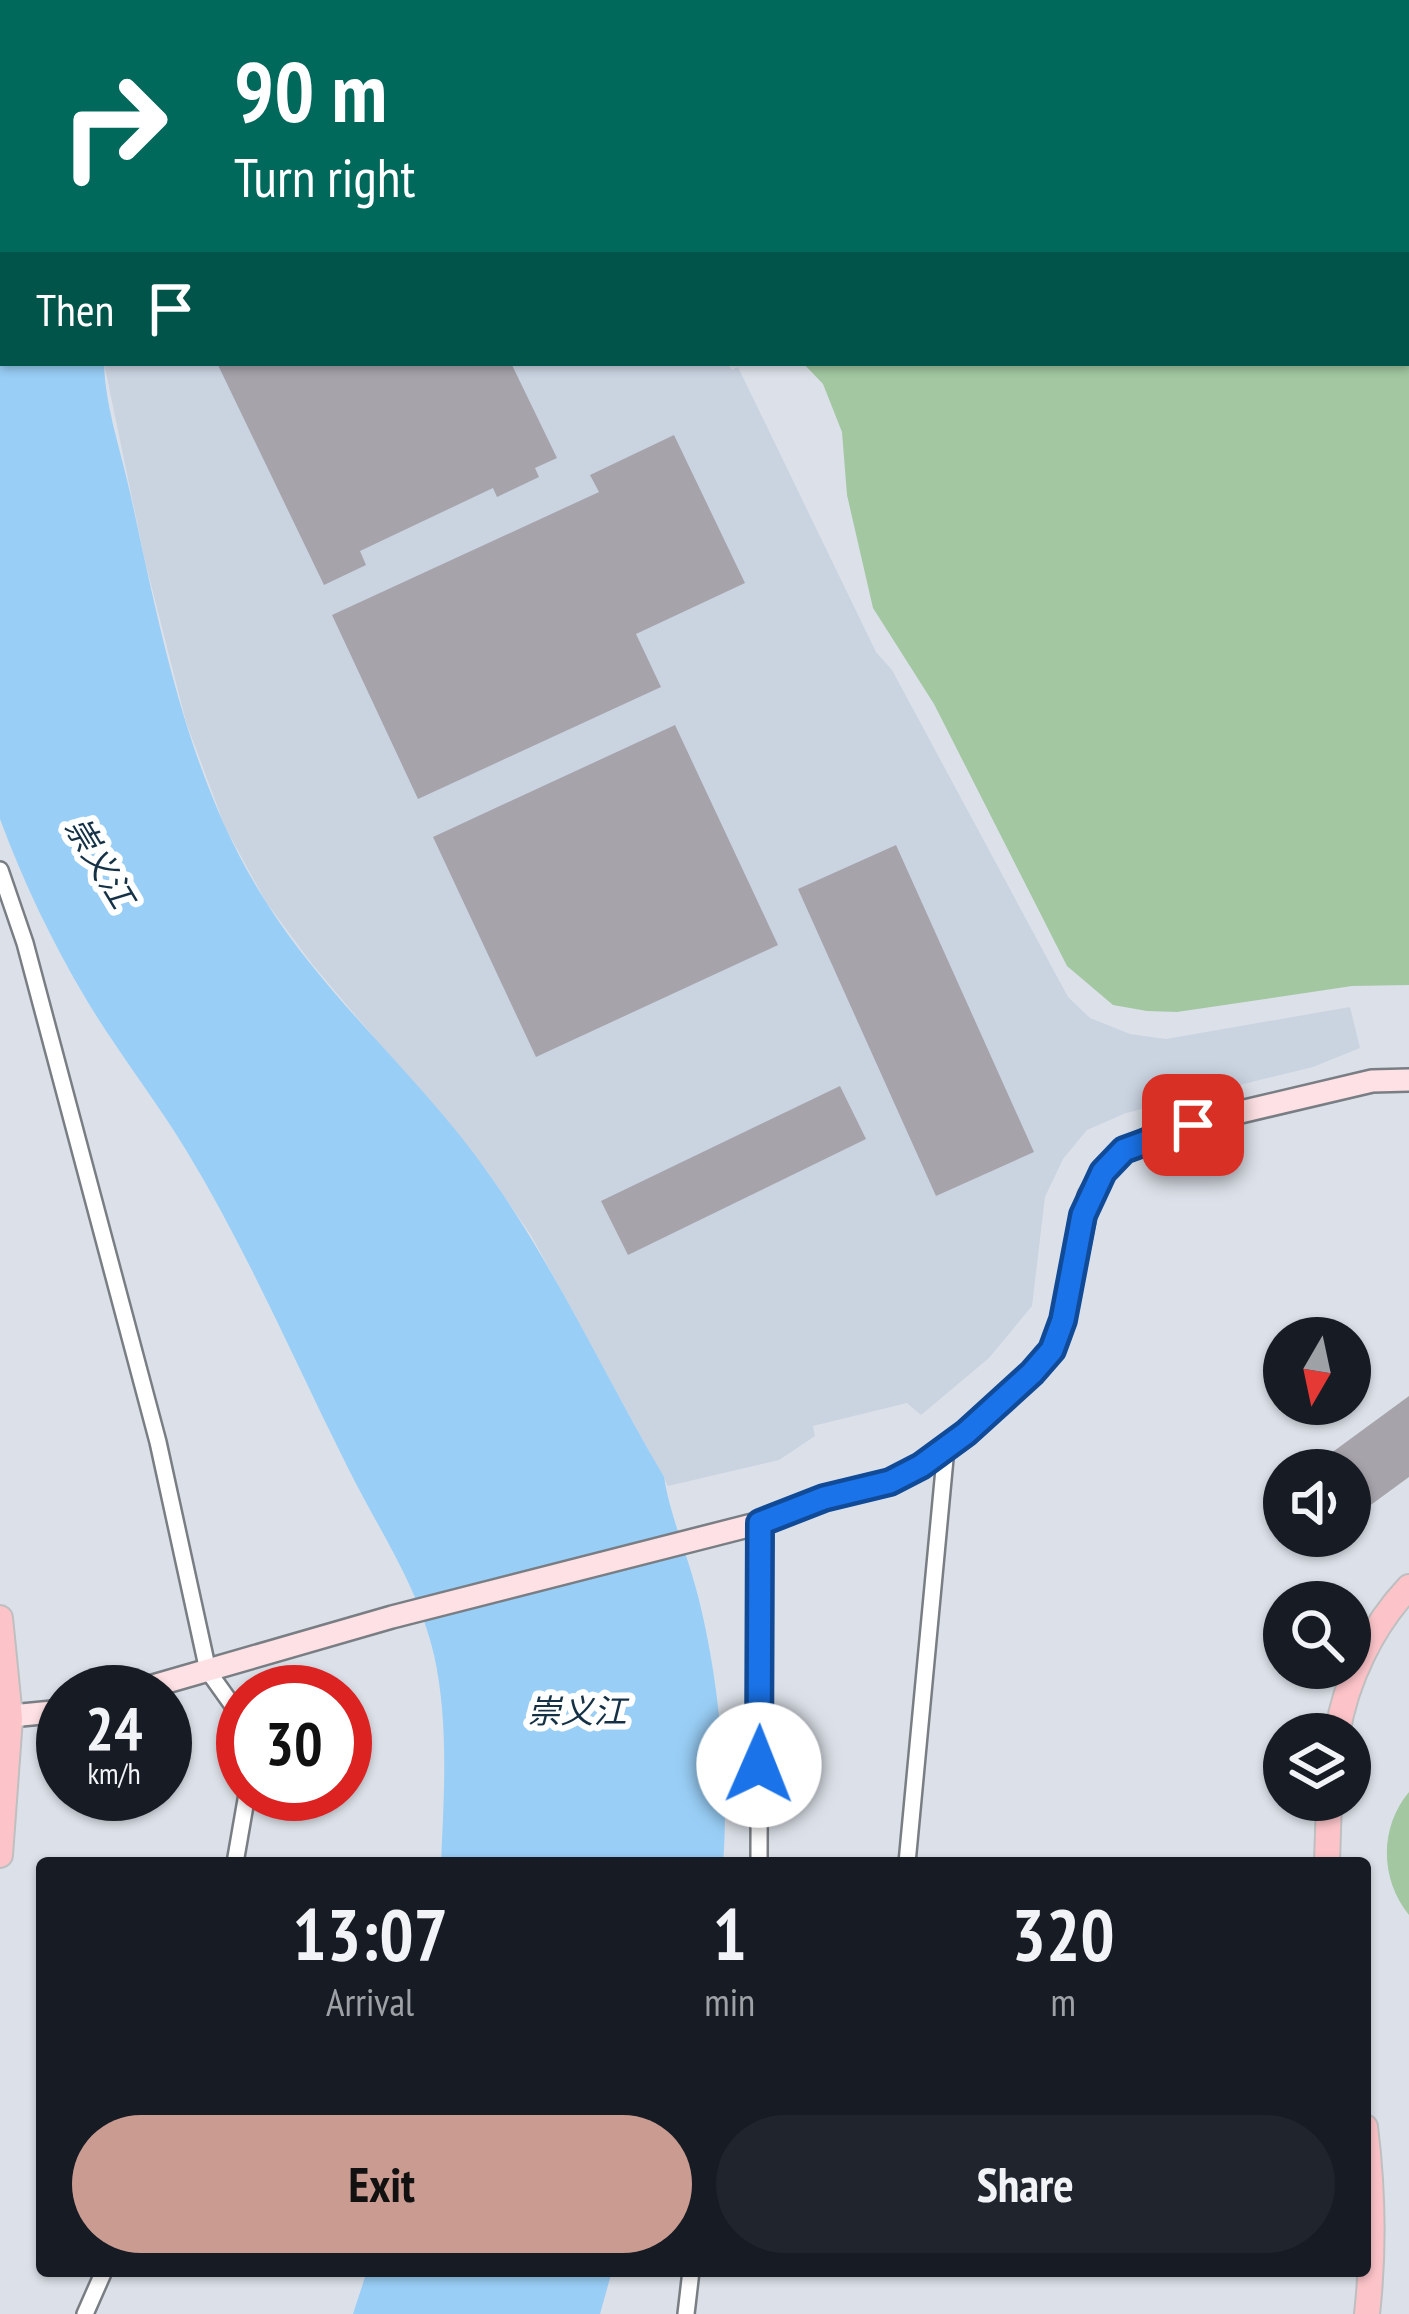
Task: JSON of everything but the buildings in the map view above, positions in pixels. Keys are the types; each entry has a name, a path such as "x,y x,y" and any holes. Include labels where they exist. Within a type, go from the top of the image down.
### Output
{"main road":[{"path":"1343,1713 1382,1616 1409,1586"},
{"path":"0,1618 5,1717 0,1856"},
{"path":"1328,1857 1329,1821"},
{"path":"1371,2179 1371,2277"},
{"path":"1367,2314 1371,2277"}],"street":[{"path":"0,870 31,965 158,1442 208,1671 216,1682"},
{"path":"192,1675 392,1617 760,1523 824,1498 890,1482 946,1448 1052,1350 1063,1320 1089,1196 1124,1150 1154,1136 1232,1114 1372,1081 1409,1080"},
{"path":"908,1857 946,1448"},
{"path":"759,1857 760,1523"},
{"path":"5,1717 36,1714"},
{"path":"236,1857 242,1821"},
{"path":"85,2314 101,2277"},
{"path":"686,2314 690,2277"}],"shaded area":[{"path":"105,366 738,367 876,652 892,670 1068,997 1090,1018 1130,1034 1166,1039 1350,1007 1360,1048 1313,1067 1126,1113 1087,1130 1063,1159 1045,1197 1032,1306 989,1358 921,1415 907,1403 813,1426 815,1436 779,1460 668,1486 532,1237 487,1171 312,964 266,902 225,827 186,722 145,561"}],"green space":[{"path":"806,366 1409,366 1409,985 1352,986 1177,1012 1147,1011 1113,1005 1067,966 934,704 873,608 847,495 842,432 823,384"},
{"path":"1409,1792 1409,1915 1393,1886 1387,1854 1392,1821"}],"water":[{"name":"崇义江","path":"0,366 104,366 111,413 181,706 239,856 318,974 491,1177 559,1287 664,1477 703,1616 715,1686 725,1796 723,1857 441,1857 442,1706 434,1655 418,1605 230,1228 186,1150 73,977 0,819"},
{"path":"365,2277 610,2277 600,2314 353,2314"}],"route":[{"path":"759,1765 760,1523 824,1498 890,1482 921,1466 966,1433 1032,1373 1052,1350 1063,1320 1083,1215 1103,1172 1124,1150 1193,1125"}]}
